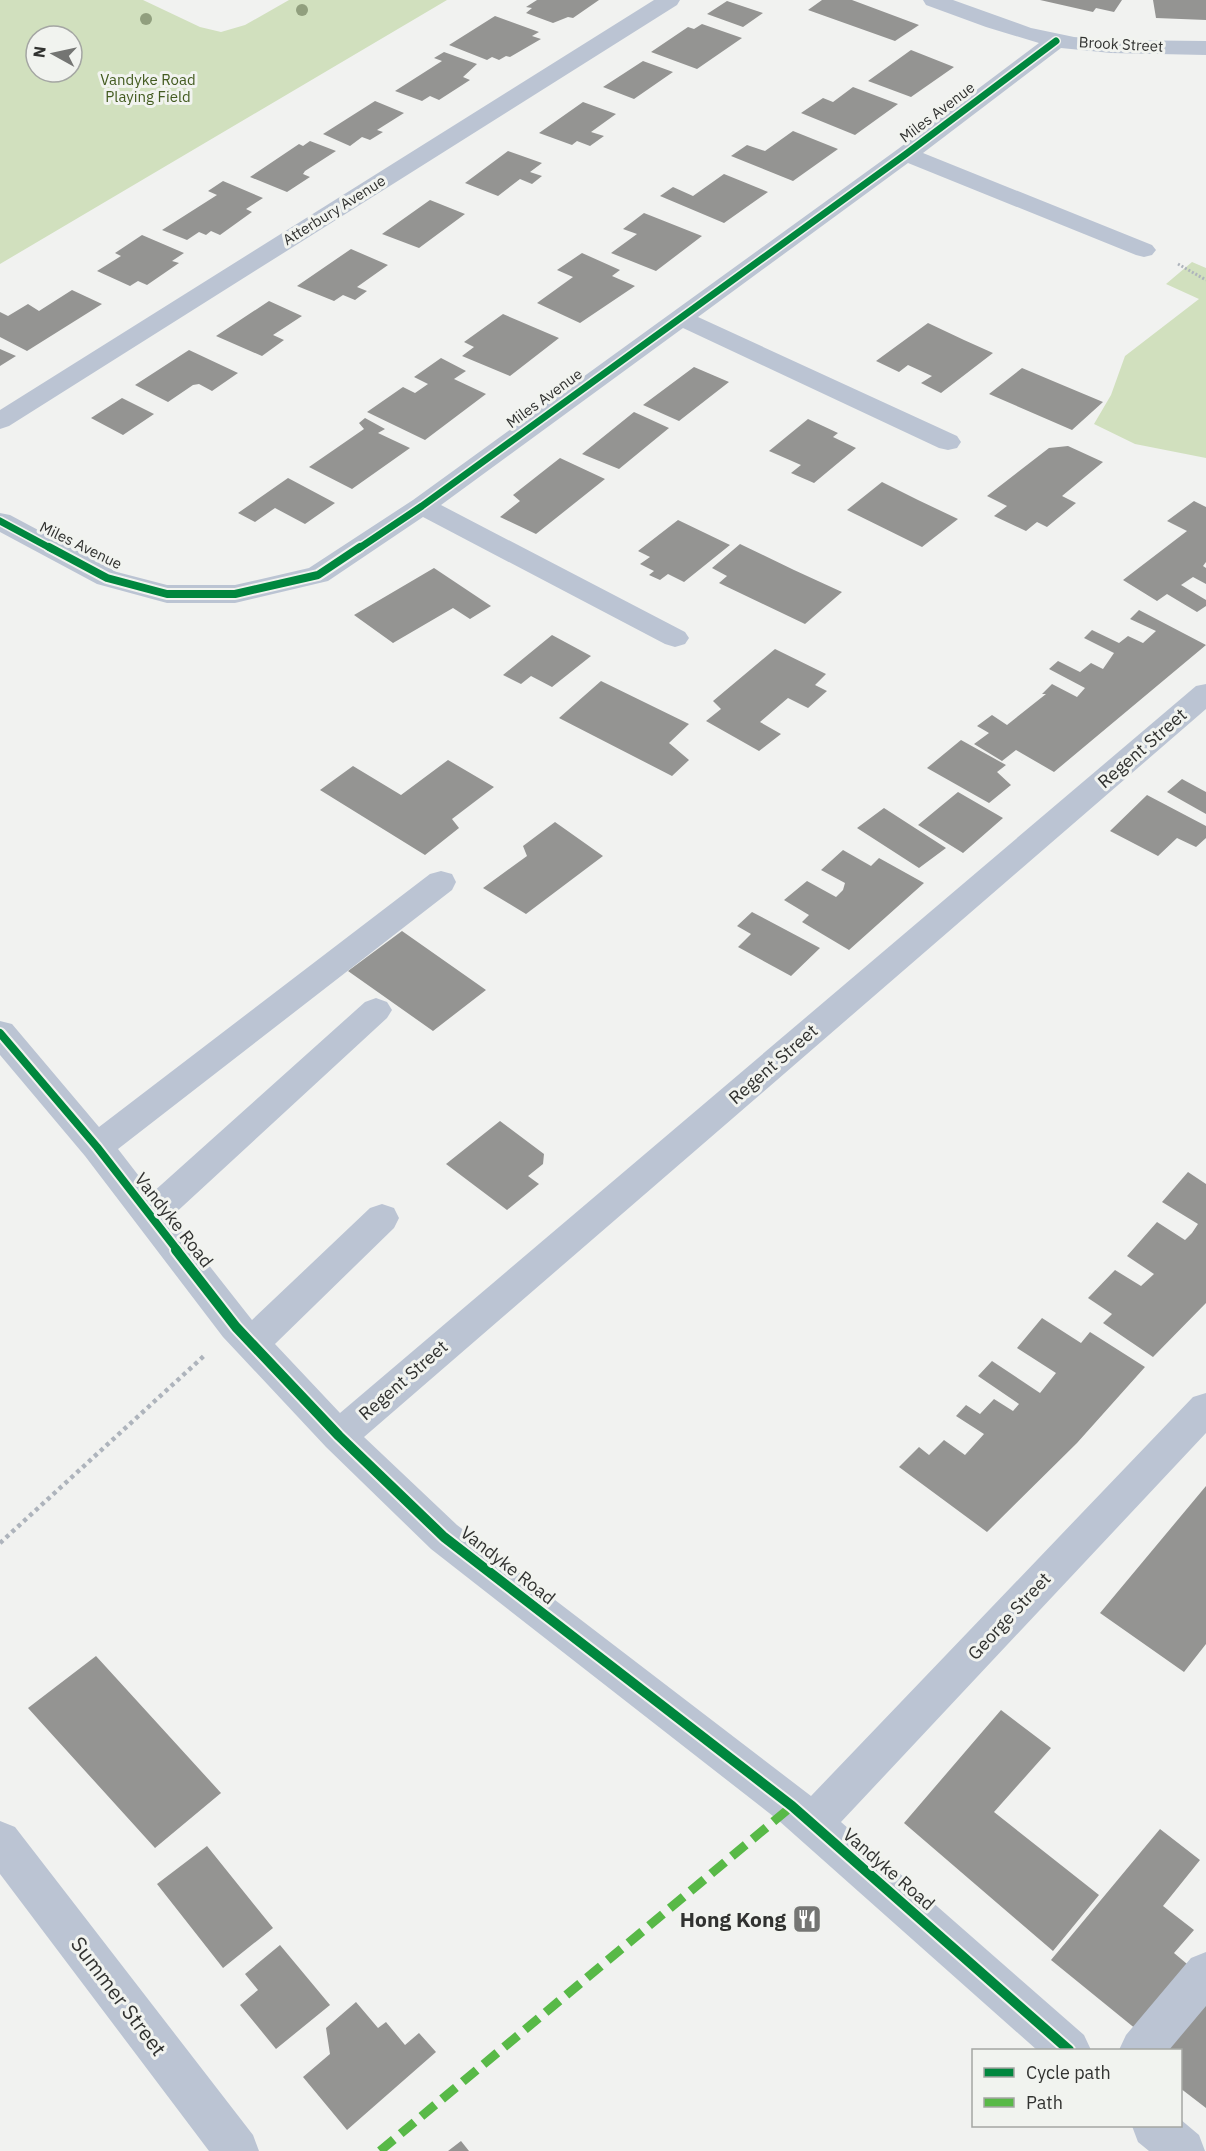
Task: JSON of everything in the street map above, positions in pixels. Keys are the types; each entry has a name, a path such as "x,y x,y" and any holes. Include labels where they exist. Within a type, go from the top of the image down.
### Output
{"street":[{"name":"Atterbury Avenue","path":"0,421 669,0"},
{"name":"Brook Street","path":"934,0 1003,26 1056,40 1092,44 1206,48"},
{"name":"Miles Avenue","path":"0,521 107,578 167,594 235,594 318,575 422,506 906,154 1056,40"},
{"name":"Miles Avenue","path":"906,154 1144,250"},
{"path":"681,318 948,442"},
{"path":"422,506 675,638"},
{"name":"Regent Street","path":"339,1436 1206,693"},
{"path":"97,1147 441,882"},
{"path":"150,1215 376,1010"},
{"name":"Vandyke Road","path":"0,1033 97,1147 244,1335 339,1436 444,1537 812,1824 1068,2049"},
{"path":"244,1335 382,1218"},
{"name":"George Street","path":"812,1824 1206,1408"},
{"name":"Summer Street","path":"3,1852 237,2151"},
{"path":"1142,2049 1206,1973"},
{"path":"1155,2127 1183,2151"}],"path":[{"path":"0,1543 244,1335"}],"green space":[{"name":"Vandyke Road Playing Field","path":"0,0 143,0 200,27 221,32 245,25 289,0 447,0 0,264"},
{"path":"1192,262 1206,268 1206,458 1135,444 1094,424 1111,395 1125,356 1199,299 1166,284"}],"building":[{"path":"537,0 599,0 573,18 568,17 553,23 526,13 532,8 526,7"},
{"path":"822,0 852,0 919,25 895,41 808,10"},
{"path":"1040,0 1122,0 1114,12 1096,8 1093,12"},
{"path":"1153,0 1206,0 1206,20 1156,18"},
{"path":"727,1 763,13 743,27 707,14"},
{"path":"495,16 539,32 532,36 541,39 510,57 506,56 499,60 492,57 487,60 449,45"},
{"path":"702,24 742,38 697,69 651,52 688,27 694,29"},
{"path":"911,50 954,67 911,97 868,81"},
{"path":"444,52 477,64 463,77 470,80 439,100 430,96 422,101 395,91 442,61 434,58"},
{"path":"643,61 673,72 634,99 603,87"},
{"path":"853,87 898,104 855,135 801,113 823,98 833,102"},
{"path":"375,101 404,113 377,130 383,132 370,140 362,137 350,146 323,134"},
{"path":"583,102 616,114 591,132 604,136 590,146 577,141 572,145 539,133"},
{"path":"793,131 838,149 793,181 731,156 747,145 765,151"},
{"path":"310,141 336,151 305,171 303,174 310,177 287,192 250,177 299,144 303,146"},
{"path":"508,151 542,163 530,172 542,176 532,184 520,179 498,196 465,183"},
{"path":"724,174 768,192 724,223 660,196 673,187 693,196"},
{"path":"223,181 263,198 246,209 252,212 220,235 211,231 206,235 199,232 187,240 162,230 217,195 208,191"},
{"path":"430,200 465,214 419,248 382,234"},
{"path":"644,213 702,236 656,271 611,253 637,234 623,229"},
{"path":"142,235 184,253 172,261 179,263 147,285 138,281 130,286 97,271 121,256 115,253"},
{"path":"351,249 388,265 357,287 367,291 355,300 343,295 334,301 297,286"},
{"path":"582,253 620,270 612,276 635,286 580,323 537,303 573,277 557,270"},
{"path":"72,290 102,304 27,351 0,337 0,312 8,316 28,304 39,311"},
{"path":"269,301 302,316 273,335 284,340 262,356 216,336"},
{"path":"503,314 559,338 510,376 462,356 474,347 464,342"},
{"path":"928,323 993,353 941,393 921,383 932,376 908,365 899,372 876,361"},
{"path":"0,349 16,356 0,366"},
{"path":"189,350 238,373 212,391 199,384 193,385 168,402 135,385"},
{"path":"441,358 466,371 454,379 486,394 425,440 367,412 403,387 415,393 428,384 414,377"},
{"path":"694,367 729,382 679,421 643,405"},
{"path":"1022,368 1103,402 1072,430 989,394"},
{"path":"122,398 154,414 123,435 91,418"},
{"path":"634,412 669,428 619,469 582,454"},
{"path":"365,418 385,429 378,433 410,448 352,489 309,467 364,429 359,423"},
{"path":"808,419 838,433 833,437 856,448 814,483 791,473 801,465 769,451"},
{"path":"1068,446 1103,462 1062,496 1076,503 1047,527 1037,522 1026,531 994,516 1007,506 987,496 1049,448"},
{"path":"560,458 605,479 536,534 500,517 520,501 513,495"},
{"path":"288,478 335,503 305,524 275,508 255,522 238,513"},
{"path":"882,482 958,519 922,547 847,510"},
{"path":"1194,501 1206,507 1206,562 1203,566 1206,568 1206,584 1193,577 1181,585 1206,600 1206,606 1197,612 1167,594 1157,601 1123,580 1187,531 1167,521"},
{"path":"678,520 730,545 684,582 668,574 660,580 649,575 654,571 640,564 650,557 638,551"},
{"path":"740,544 842,592 805,624 719,583 727,576 712,568"},
{"path":"434,568 491,606 470,619 453,608 393,643 354,615"},
{"path":"1139,610 1206,645 1054,772 1016,750 1002,761 974,744 989,733 977,726 992,715 1007,725 1046,694 1042,694 1052,684 1077,697 1085,688 1049,669 1058,661 1080,672 1091,663 1103,669 1114,653 1084,638 1092,630 1119,643 1128,636 1143,643 1156,631 1130,619"},
{"path":"552,635 591,656 552,687 531,676 521,684 503,675"},
{"path":"775,649 826,674 815,685 827,691 808,708 788,698 760,722 781,734 759,751 706,721 721,709 713,701"},
{"path":"601,681 689,724 669,743 689,760 672,776 559,718"},
{"path":"961,740 1006,765 997,772 1011,785 989,803 927,768"},
{"path":"448,760 494,787 452,819 459,828 425,855 320,790 353,766 401,795"},
{"path":"1182,779 1206,792 1206,814 1167,792"},
{"path":"958,792 1003,818 963,853 918,825"},
{"path":"1147,795 1206,826 1206,838 1196,847 1177,838 1158,856 1110,831"},
{"path":"884,808 946,848 919,868 857,828"},
{"path":"555,822 603,856 526,914 483,888 527,856 523,846"},
{"path":"843,850 871,866 879,858 924,883 849,950 802,922 809,915 784,900 807,881 836,897 843,890 845,883 821,870"},
{"path":"752,912 820,948 791,976 738,947 751,934 737,926"},
{"path":"402,931 486,990 433,1031 348,971"},
{"path":"500,1121 544,1154 543,1164 528,1176 539,1184 507,1210 446,1164"},
{"path":"1188,1172 1206,1184 1206,1303 1153,1357 1103,1323 1112,1314 1088,1298 1115,1270 1141,1286 1154,1274 1127,1256 1157,1222 1185,1240 1192,1233 1198,1224 1162,1202"},
{"path":"1042,1318 1081,1343 1090,1332 1145,1367 1077,1443 987,1532 899,1467 919,1447 929,1455 944,1440 965,1455 984,1434 956,1416 966,1405 980,1414 994,1399 1013,1411 1019,1404 978,1376 992,1361 1040,1393 1056,1373 1017,1348"},
{"path":"1206,1486 1206,1644 1184,1672 1100,1613"},
{"path":"96,1656 221,1793 155,1848 28,1708"},
{"path":"1001,1710 1051,1748 994,1812 1099,1895 1053,1951 904,1823"},
{"path":"1160,1829 1200,1860 1163,1906 1194,1930 1174,1953 1193,1969 1142,2034 1051,1960"},
{"path":"207,1846 273,1928 223,1968 157,1884"},
{"path":"280,1945 330,2005 276,2049 240,2005 258,1990 245,1974"},
{"path":"1206,1997 1206,2108 1182,2090 1182,2049 1164,2049"},
{"path":"356,2002 378,2028 386,2022 405,2045 419,2033 436,2052 347,2130 303,2077 330,2054 326,2028"},
{"path":"461,2141 469,2151 448,2151"}],"marked path":[{"path":"380,2151 792,1806"}],"cycle path":[{"path":"0,521 107,578 167,594 235,594 318,575 422,506 906,154 1056,41"},
{"path":"0,1033 97,1147 236,1327 339,1436 444,1537 792,1806 1068,2049"}],"place":[{"name":"Hong Kong","path":"807,1919"}]}
